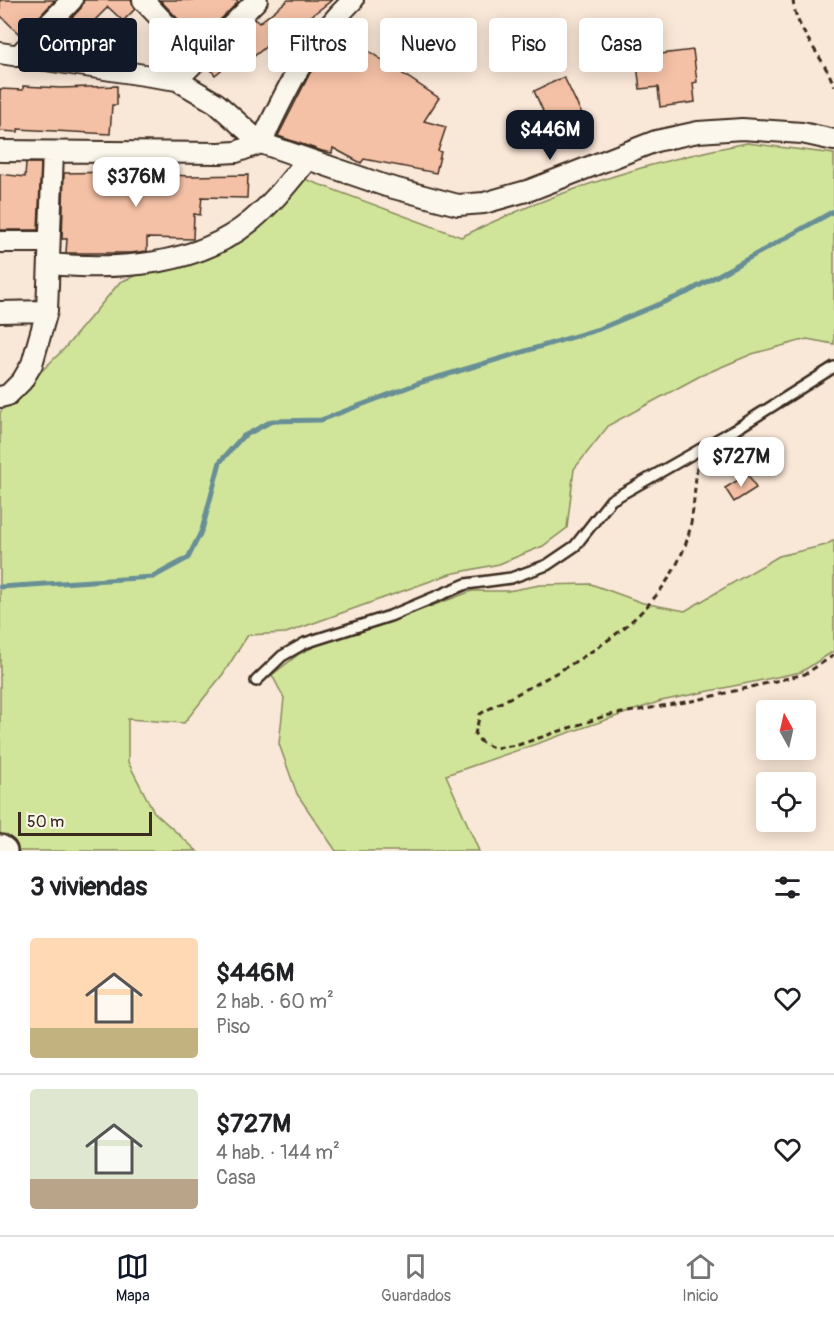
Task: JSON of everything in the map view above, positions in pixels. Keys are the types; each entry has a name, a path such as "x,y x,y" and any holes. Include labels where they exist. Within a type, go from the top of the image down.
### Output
{"street":[{"path":"9,54 72,0"},
{"path":"143,0 160,18"},
{"path":"239,18 257,0"},
{"path":"0,151 219,153 236,152 261,143 284,94 315,40 352,0"},
{"path":"9,54 177,80 216,103 261,143 431,200 458,205 484,203 530,190 656,141 698,132 742,129 802,133 834,140"},
{"path":"177,80 185,72"},
{"path":"0,397 8,395 22,381 32,364 47,311 53,152"},
{"path":"50,264 98,268 139,266 185,254 219,241 250,222 307,160"},
{"path":"0,242 49,242"},
{"path":"0,312 47,311"}],"lane":[{"path":"256,681 282,656 305,643 390,616 466,584 511,578 548,565 575,546 611,500 700,450 834,367"}],"path":[{"path":"792,0 794,12 828,66 834,86"},
{"path":"700,450 686,542 668,580 654,598 632,620 601,645 551,677 480,714 475,734 481,742 494,748 518,745 605,716 697,700 805,674 834,656"}],"green space":[{"path":"747,143 834,154 834,344 807,339 752,354 700,376 609,425 574,469 567,528 543,546 499,564 450,574 286,633 248,635 223,674 184,723 128,719 128,762 154,812 197,851 0,851 0,412 64,349 120,282 242,235 302,178 461,237 530,206 601,180 673,159"},
{"path":"834,540 834,651 801,672 661,701 446,775 479,851 336,851 297,794 279,744 284,698 272,675 299,654 328,640 378,626 472,591 508,591 540,585 591,584 643,603 685,611 779,556 826,545"}],"building":[{"path":"0,0 55,0 38,18 18,18 18,33 0,15"},
{"path":"84,0 131,0 135,9 126,18 120,18 108,7 97,18 72,18 81,8"},
{"path":"160,0 237,0 238,2 222,18 177,18"},
{"path":"288,0 332,0 309,18 268,18 268,45 256,55 256,20 259,23"},
{"path":"693,50 697,82 693,83 695,102 660,107 658,87 640,89 638,72 663,72 663,54"},
{"path":"368,51 380,59 380,72 400,72 439,98 424,121 446,127 438,151 441,152 436,173 364,159 361,163 333,148 332,153 322,151 278,136 310,73 368,72"},
{"path":"564,77 589,129 573,137 570,130 553,139 539,113 543,111 534,91"},
{"path":"23,86 61,88 117,86 117,105 112,105 110,134 18,129 18,132 0,131 0,89 23,90"},
{"path":"26,163 41,163 38,230 0,230 0,174 25,177"},
{"path":"120,172 190,176 248,175 247,198 202,197 200,215 194,214 193,239 147,238 147,251 131,253 66,253 67,239 62,239 64,173"},
{"path":"748,474 756,488 734,502 725,488"}],"waterway":[{"path":"0,587 153,577 188,558 202,530 220,462 242,437 272,421 321,420 422,382 599,329 686,293 834,211"}]}
